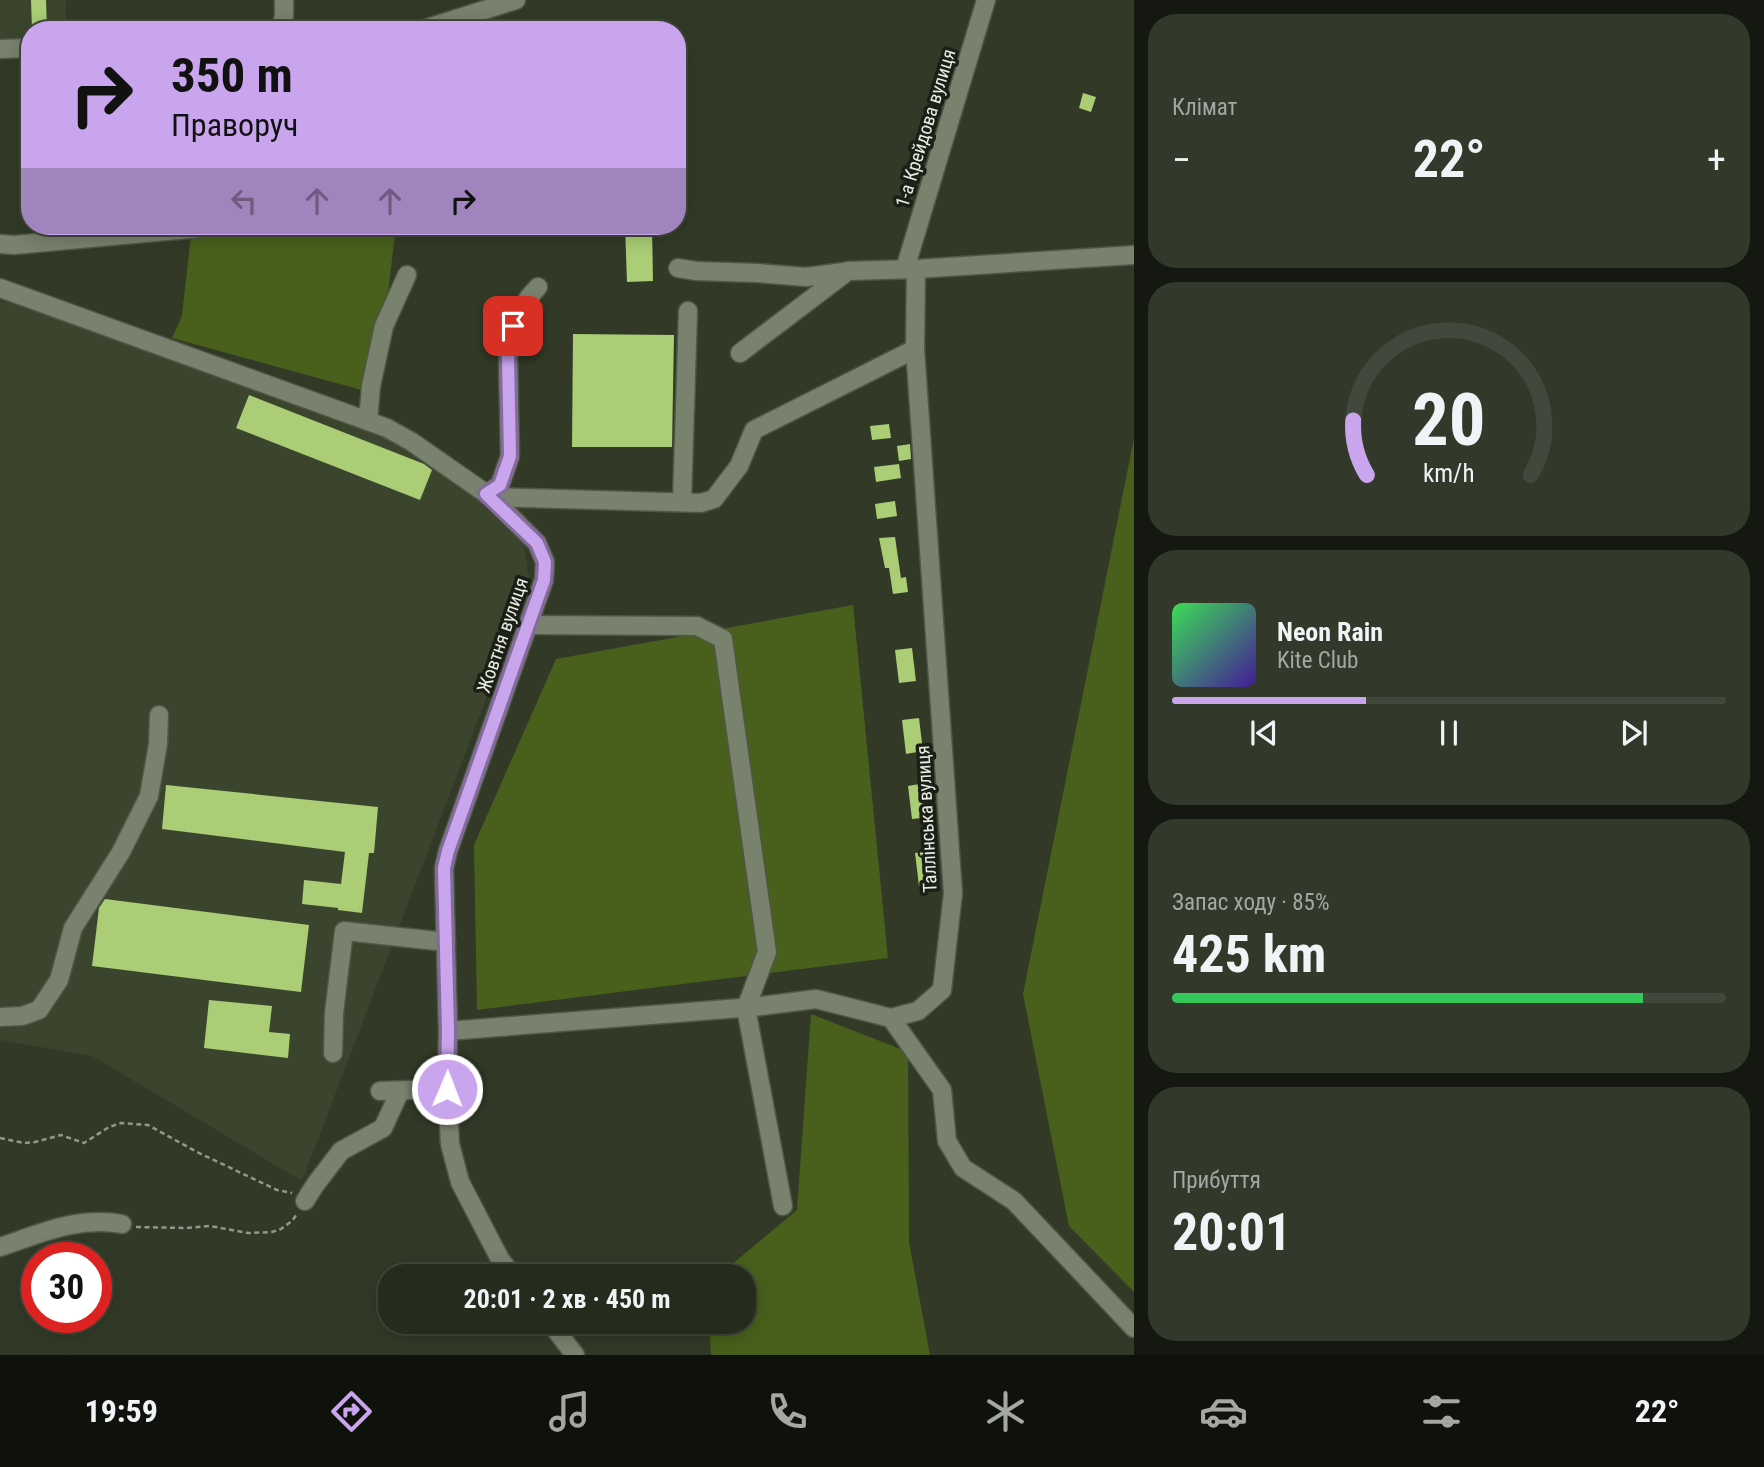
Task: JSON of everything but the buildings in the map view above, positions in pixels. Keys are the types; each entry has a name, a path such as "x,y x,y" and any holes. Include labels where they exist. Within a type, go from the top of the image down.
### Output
{"street":[{"path":"283,21 284,0"},
{"path":"450,21 516,0"},
{"name":"1-а Крейдова вулиця","path":"910,269 986,0"},
{"path":"0,49 21,48"},
{"path":"0,244 123,235"},
{"path":"678,268 806,277 848,271 1134,255"},
{"name":"Таллінська вулиця","path":"891,1018 918,1011 942,989 953,893 910,269"},
{"path":"740,353 848,271"},
{"path":"368,421 370,386 384,326 407,275"},
{"path":"488,496 500,485 510,456 508,358 513,326 538,286"},
{"name":"Жовтня вулиця","path":"0,288 387,428 412,442 488,496 537,543 545,562 544,580 444,868 450,1144 460,1182 504,1264"},
{"path":"682,502 688,311"},
{"path":"488,496 701,503 714,499 739,466 754,430 915,349"},
{"path":"528,625 697,626 723,639 767,952 746,1008 783,1206"},
{"path":"0,1017 22,1016 39,1010 59,980 73,928 121,852 149,796 158,744 159,715"},
{"path":"333,1053 334,1013 344,931 446,942"},
{"path":"448,1031 746,1008 816,999 891,1018 942,1090 947,1141 963,1168 1014,1201 1134,1328"},
{"path":"380,1091 447,1089"},
{"path":"305,1201 341,1151 383,1128 400,1091"},
{"path":"0,1247 56,1228 80,1223 103,1221 122,1224"},
{"path":"559,1334 575,1355"}],"path":[{"path":"0,1138 24,1143 61,1135 84,1143 109,1127 121,1123 148,1125 277,1190 295,1194 315,1185"},
{"path":"122,1224 160,1228 210,1226 248,1233 272,1233 292,1221 305,1201"}],"shaded area":[{"path":"0,0 66,0 66,21 21,21 21,40 0,41"},
{"path":"0,300 371,428 434,461 523,538 530,584 302,1181 92,1056 0,1040"}],"green space":[{"path":"191,235 395,235 376,394 172,338 182,316"},
{"path":"1134,438 1134,1292 1069,1226 1023,994"},
{"path":"853,605 888,958 477,1010 474,845 556,659"},
{"path":"811,1014 908,1052 909,1242 930,1355 711,1355 710,1334 756,1334 756,1264 732,1264 797,1210"}],"route":[{"path":"447,1089 444,868 544,580 545,562 537,543 486,494 500,485 510,456 508,358 513,326"}]}
